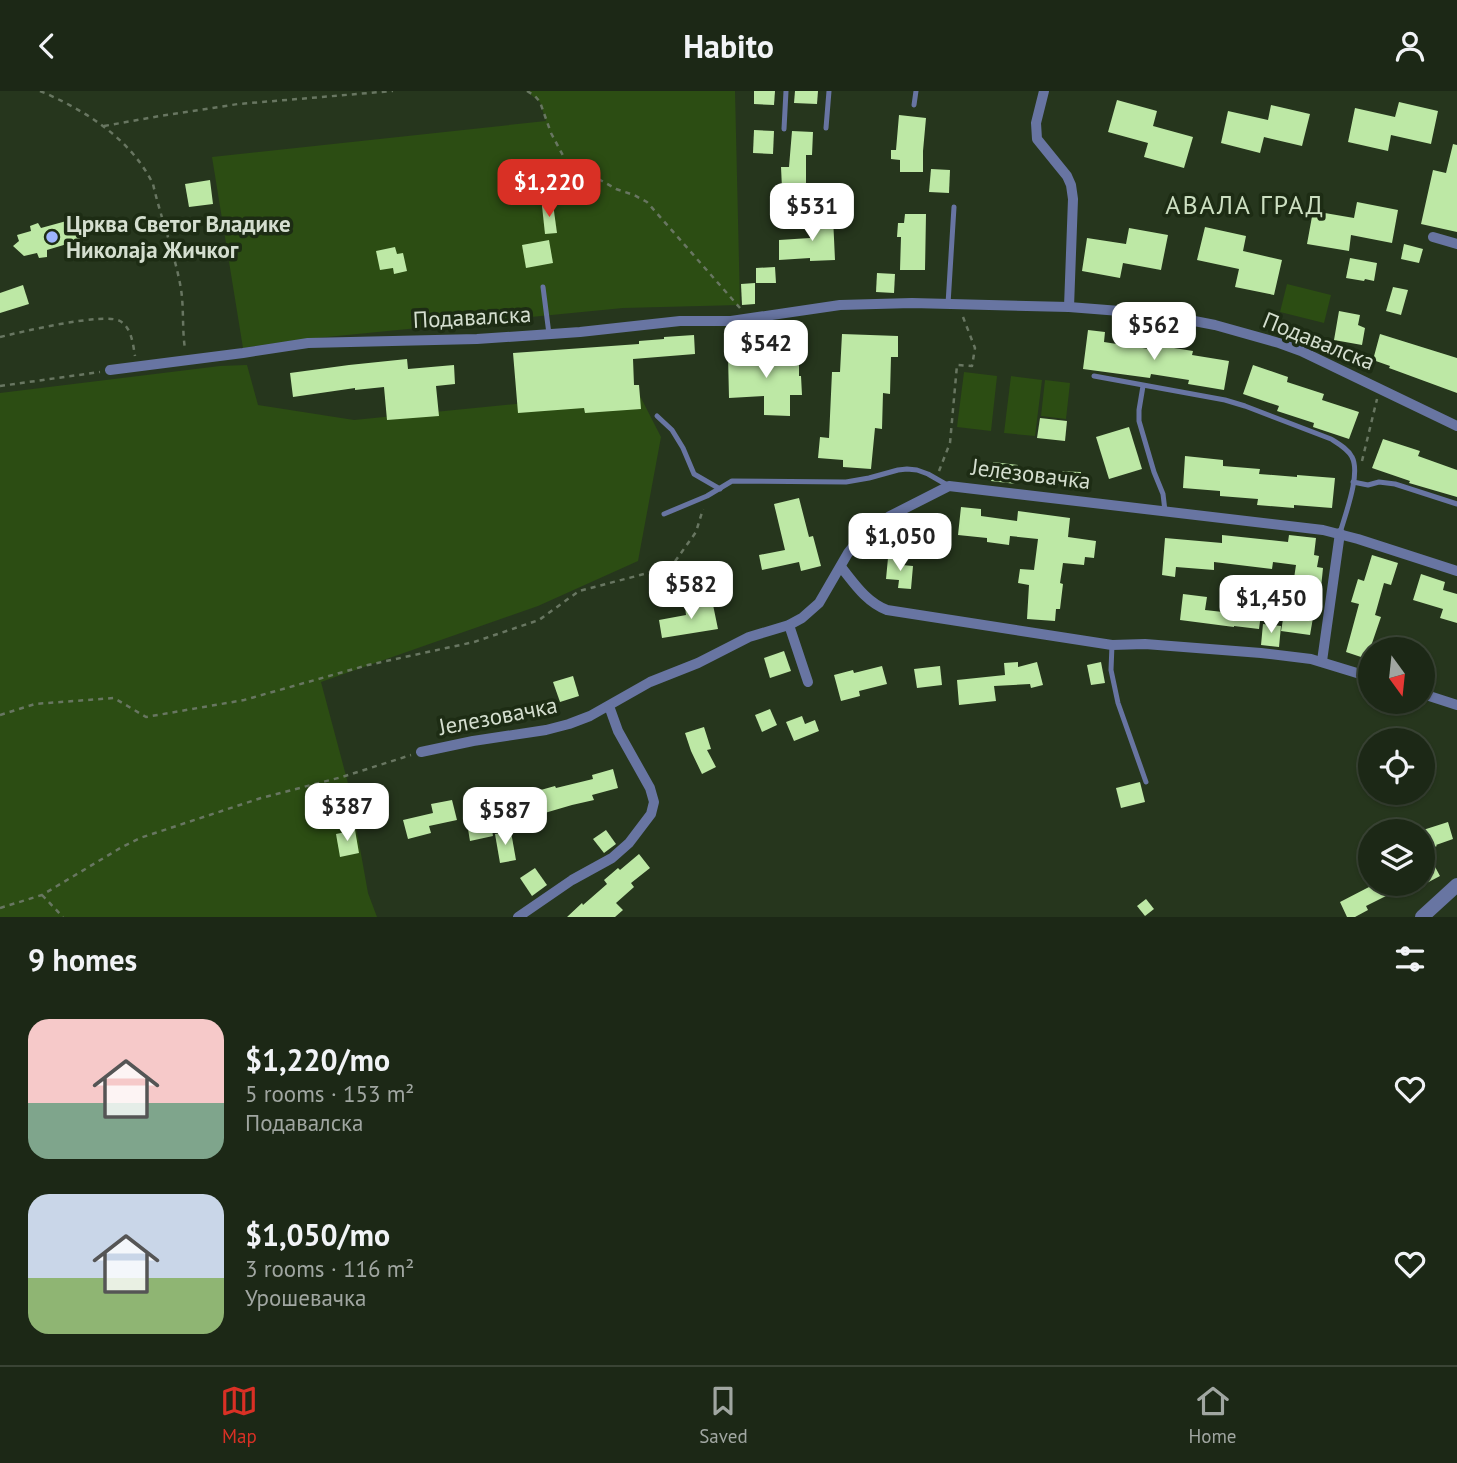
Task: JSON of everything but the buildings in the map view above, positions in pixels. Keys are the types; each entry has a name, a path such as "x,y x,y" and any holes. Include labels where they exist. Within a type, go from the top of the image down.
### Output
{"street":[{"path":"1044,91 1036,123 1037,139 1067,176 1073,199 1069,307"},
{"path":"1433,237 1457,244"},
{"name":"Подавалска","path":"110,370 308,343 477,339 591,331 680,321 749,319 840,305 912,303 1069,307 1158,314 1215,325 1279,343 1457,426"},
{"name":"Јелезовачка","path":"421,752 569,725 643,686 698,663 749,637 789,625 810,613 819,603 853,546 873,526 949,486 1340,533 1457,571"},
{"path":"1322,661 1340,533"},
{"path":"841,567 867,599 887,610 1112,645 1145,644 1261,653 1322,661 1358,673"},
{"path":"789,625 808,682"},
{"path":"1435,698 1457,705"},
{"path":"519,917 572,880 622,850 637,835 651,814 654,802 650,788 618,731 609,706"},
{"path":"1422,917 1457,885"}],"lane":[{"path":"784,129 786,91"},
{"path":"825,128 829,91"},
{"path":"914,105 916,91"},
{"path":"948,304 954,207"},
{"path":"543,287 549,334"},
{"path":"1094,376 1224,400 1332,439 1352,456 1356,470 1340,533"},
{"path":"1143,386 1139,421 1163,494 1165,511"},
{"path":"657,416 672,430 694,474 720,489"},
{"path":"664,514 707,496 732,481 846,482 907,469 917,470 949,486"},
{"path":"1353,482 1368,485 1380,482 1395,484 1457,504"},
{"path":"1112,645 1111,670 1118,703 1146,782"}],"path":[{"path":"40,91 64,101 104,126 134,153 146,169 153,184 180,286 187,359"},
{"path":"104,126 238,104 393,91"},
{"path":"527,91 540,102 551,133 568,165 647,202 749,319"},
{"path":"936,478 950,443 957,365 972,366 975,348 964,318 948,304"},
{"path":"0,337 85,320 111,319 120,321 127,329 136,366"},
{"path":"0,386 110,370"},
{"path":"1365,447 1380,389"},
{"path":"0,715 35,704 114,698 146,717 244,700 368,665 474,642 539,620 579,591 671,567 696,531 707,496"},
{"path":"0,908 42,895 140,838 261,798 342,777 421,752"},
{"path":"42,895 63,917"}],"green space":[{"path":"526,91 735,91 740,305 623,308 296,340 243,348 212,157 546,121 540,102"},
{"path":"1287,284 1331,295 1324,323 1280,312"},
{"path":"247,365 258,405 354,420 638,392 661,437 638,561 538,606 321,682 349,787 368,893 377,917 0,917 0,393"},
{"path":"964,372 997,376 991,431 957,427"},
{"path":"1011,376 1042,380 1035,436 1004,433"},
{"path":"1045,380 1070,383 1066,419 1041,416"}],"place":[{"name":"Црква Светог Владике Николаја Жичког","path":"52,237"}],"district":[{"name":"АВАЛА ГРАД","path":"1245,205"}]}
